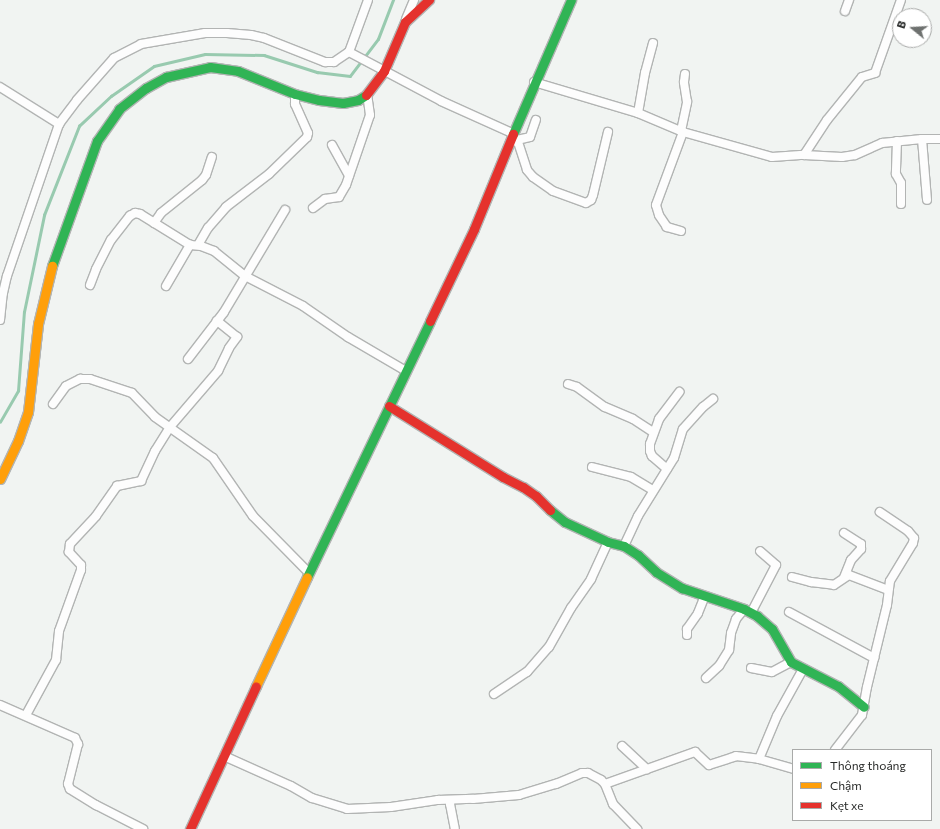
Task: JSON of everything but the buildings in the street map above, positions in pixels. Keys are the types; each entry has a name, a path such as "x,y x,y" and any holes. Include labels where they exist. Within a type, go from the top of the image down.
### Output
{"street":[{"path":"0,320 7,276 59,124 77,100 114,58 141,44 205,33 227,33 251,35 264,38 326,62 341,59 351,53 368,0"},
{"path":"0,479 18,441 28,412 38,324 46,281 92,154 109,122 128,101 155,82 185,71 210,67 238,71 295,94 330,102 343,103 358,100 367,94 382,70 414,0"},
{"path":"405,22 429,0"},
{"path":"190,829 309,573 474,228 514,139 534,82 571,0"},
{"path":"845,11 849,0"},
{"path":"804,155 827,120 862,77 875,73 902,0"},
{"path":"638,113 645,73 653,43"},
{"path":"351,53 514,139 530,137 536,120"},
{"path":"680,231 667,227 659,215 656,205 682,131 687,102 684,82 685,74"},
{"path":"534,82 638,113 682,131 772,157 804,155 842,157 854,155 882,143 922,139 940,139"},
{"path":"0,87 59,124"},
{"path":"166,286 194,245 226,207 269,174 307,137 308,133 295,104 295,94"},
{"path":"313,208 325,198 339,197 349,176 370,115 367,94"},
{"path":"514,139 529,174 553,191 586,203 591,200 593,195 608,132"},
{"path":"922,139 927,200"},
{"path":"897,141 896,174 901,183 901,204"},
{"path":"332,145 349,176"},
{"path":"154,223 161,214 202,180 206,175 212,157"},
{"path":"188,359 217,321 285,210"},
{"path":"90,285 96,269 111,240 130,216 135,213 140,214 194,245 219,254 244,276 303,306 348,337 406,371"},
{"path":"26,716 56,660 59,631 81,570 81,565 69,552 70,544 96,516 117,486 141,481 155,451 170,427 218,371 229,348 237,338 235,334 217,321"},
{"path":"53,404 71,382 80,379 90,379 132,393 155,417 213,458 252,516 309,573"},
{"path":"568,384 577,387 605,407 633,419 653,432"},
{"path":"667,469 652,456 650,451 653,432 659,419 679,392"},
{"path":"624,546 630,531 653,490 674,458 683,429 698,412 713,399"},
{"path":"389,406 503,477 523,487 536,496 557,517 608,542 624,546 638,555 656,572 670,581 705,596 747,611 772,629 791,662 838,686 864,708"},
{"path":"592,467 631,477 653,490"},
{"path":"836,749 859,722 864,708 866,687 884,618 888,590 896,569 913,543 914,538 880,512"},
{"path":"844,533 861,544 861,549 851,560 844,577"},
{"path":"494,694 527,672 549,647 571,608 591,579 608,542"},
{"path":"706,678 719,666 729,650 734,626 747,611 776,565 760,551"},
{"path":"792,577 811,582 834,585 849,575 888,590"},
{"path":"687,635 687,629 698,612 705,596"},
{"path":"789,612 874,658"},
{"path":"751,668 772,672 791,662"},
{"path":"759,759 777,716 803,669"},
{"path":"0,705 77,740 78,747 68,784 72,791 143,829"},
{"path":"622,746 647,769"},
{"path":"605,784 695,752 709,765 736,756 759,759 792,769"},
{"path":"224,756 291,786 312,798 341,808 360,809 438,800 473,800 530,793 582,773 594,775 605,784 613,804 637,829"},
{"path":"451,800 450,804 455,829"}],"waterway":[{"path":"0,422 18,391 24,312 44,215 79,126 111,96 154,66 205,54 264,55 317,72 350,76 378,39 393,0"}],"traffic: fast":[{"path":"513,134 571,0"},
{"path":"52,266 97,141 119,109 146,88 166,77 210,67 238,71 295,94 319,100 343,103 358,100 366,95"},
{"path":"307,577 430,321"},
{"path":"550,510 565,522 608,542 624,546 638,555 656,572 682,588 744,609 757,616 772,629 791,662 838,686 864,707"}],"traffic: slow":[{"path":"0,479 18,441 28,412 38,324 52,266"},
{"path":"256,686 307,577"}],"traffic: jam":[{"path":"366,95 384,71 405,22 429,0"},
{"path":"430,321 474,229 513,134"},
{"path":"389,406 503,477 523,487 536,496 550,510"},
{"path":"190,829 256,686"}]}
